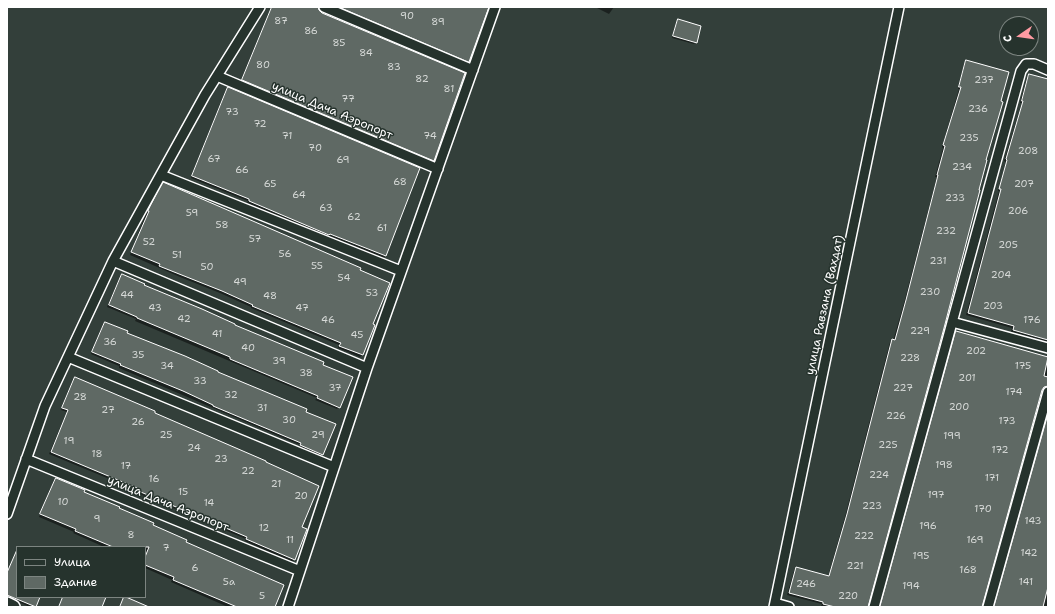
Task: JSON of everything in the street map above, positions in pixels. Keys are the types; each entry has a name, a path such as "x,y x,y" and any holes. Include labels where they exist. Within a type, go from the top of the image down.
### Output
{"main road":[{"path":"7,604 13,607"}],"street":[{"path":"7,514 45,406 113,261 205,95 260,7"},
{"path":"324,7 473,70"},
{"path":"288,607 367,368 496,7"},
{"name":"улица Равзана (Вахдат)","path":"774,605 899,7"},
{"path":"874,607 1021,71 1026,64 1034,64 1048,70"},
{"name":"улица Дача Аэропорт","path":"217,76 438,169"},
{"path":"160,175 401,271"},
{"path":"113,261 367,368"},
{"path":"952,322 1048,348"},
{"path":"68,357 334,467"},
{"path":"988,607 1048,392"},
{"name":"улица Дача Аэропорт","path":"26,459 300,571"},
{"path":"774,605 789,607"}],"building":[{"path":"272,7 318,7 322,13 465,73 434,161 242,80"},
{"path":"339,7 489,7 469,62"},
{"path":"678,19 701,26 697,43 673,36"},
{"path":"966,60 1009,72 1001,101 1003,102 986,160 980,190 944,328 868,607 835,607 823,604 823,602 789,593 796,567 829,576 847,514 892,339 895,340 906,300 945,146 943,145 961,87 959,87"},
{"path":"1029,74 1048,79 1048,340 1013,330 1014,326 968,313 1001,189 999,189 1007,160 1006,159 1023,101"},
{"path":"228,87 420,168 386,256 330,234 329,235 249,201 249,199 192,176"},
{"path":"163,182 361,268 360,270 390,283 373,324 375,325 363,355 339,346 341,343 252,306 253,305 222,291 159,266 160,264 131,252 148,211"},
{"path":"122,274 235,325 324,362 323,365 353,377 340,408 317,398 318,396 230,359 230,357 109,305"},
{"path":"105,322 128,331 127,333 185,356 218,372 307,409 306,412 336,424 323,455 300,445 301,443 213,406 183,391 92,352"},
{"path":"956,331 1048,357 1044,376 1048,377 1048,386 1044,387 1042,390 982,607 880,607"},
{"path":"75,377 155,411 155,413 266,461 319,486 302,527 307,529 295,560 246,539 247,537 136,490 137,488 51,452 68,410 62,408"},
{"path":"1048,414 1048,587 1043,607 994,607"},
{"path":"56,478 154,523 153,525 187,540 186,542 284,585 275,607 237,607 173,580 174,577 146,565 146,554 149,547 111,546 40,514"},
{"path":"16,552 16,598 40,598 36,607 7,595 7,573"},
{"path":"63,598 106,598 102,607 59,607"},
{"path":"124,598 128,598 149,607 120,607"}]}
